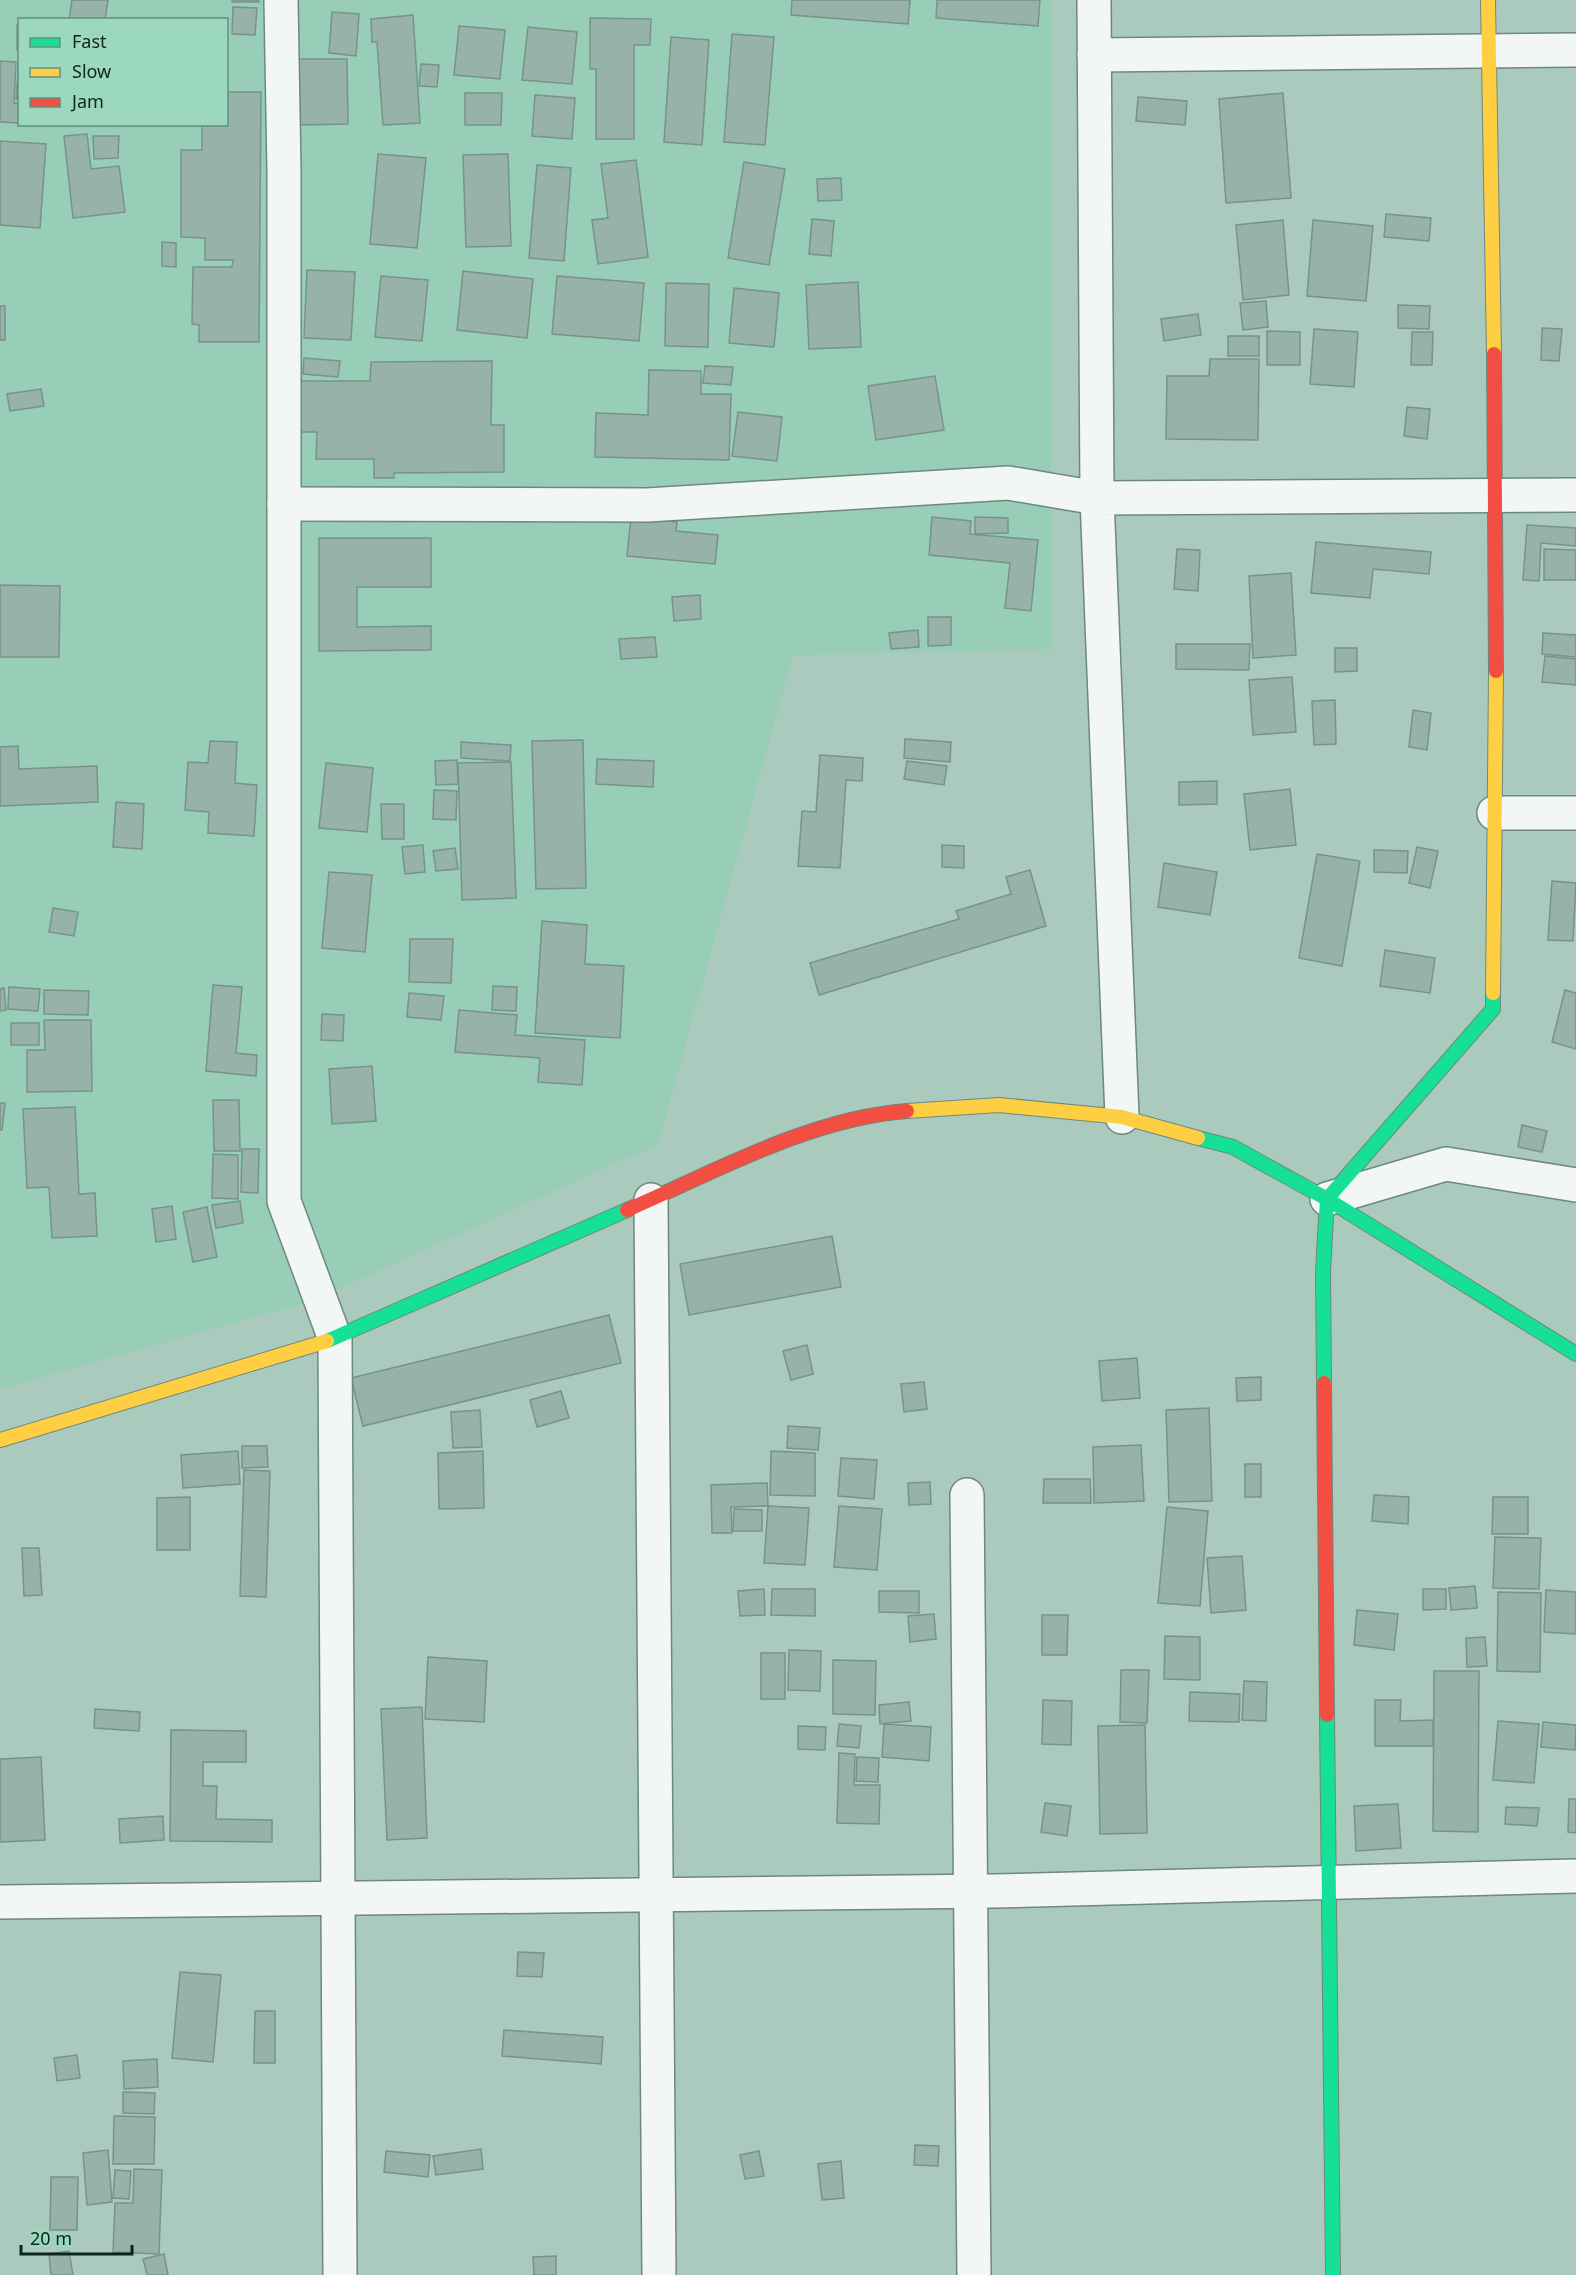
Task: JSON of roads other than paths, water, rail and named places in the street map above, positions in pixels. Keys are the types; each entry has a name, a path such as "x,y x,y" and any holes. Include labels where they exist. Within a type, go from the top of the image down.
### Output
{"street":[{"path":"281,0 284,1201 335,1339 340,2275"},
{"path":"1094,0 1097,498 1122,1117"},
{"path":"1333,2275 1323,1284 1327,1199 1493,1009 1497,497 1488,0"},
{"path":"1094,55 1576,50"},
{"path":"284,504 647,505 1008,483 1097,498 1576,495"},
{"path":"1494,813 1576,813"},
{"path":"0,1440 335,1339 791,1138 884,1113 999,1105 1122,1117 1233,1147 1327,1199 1576,1354"},
{"path":"1327,1199 1446,1164 1576,1185"},
{"path":"651,1200 658,1894 659,2275"},
{"path":"967,1496 974,2275"},
{"path":"0,1902 970,1891 1576,1876"}]}
